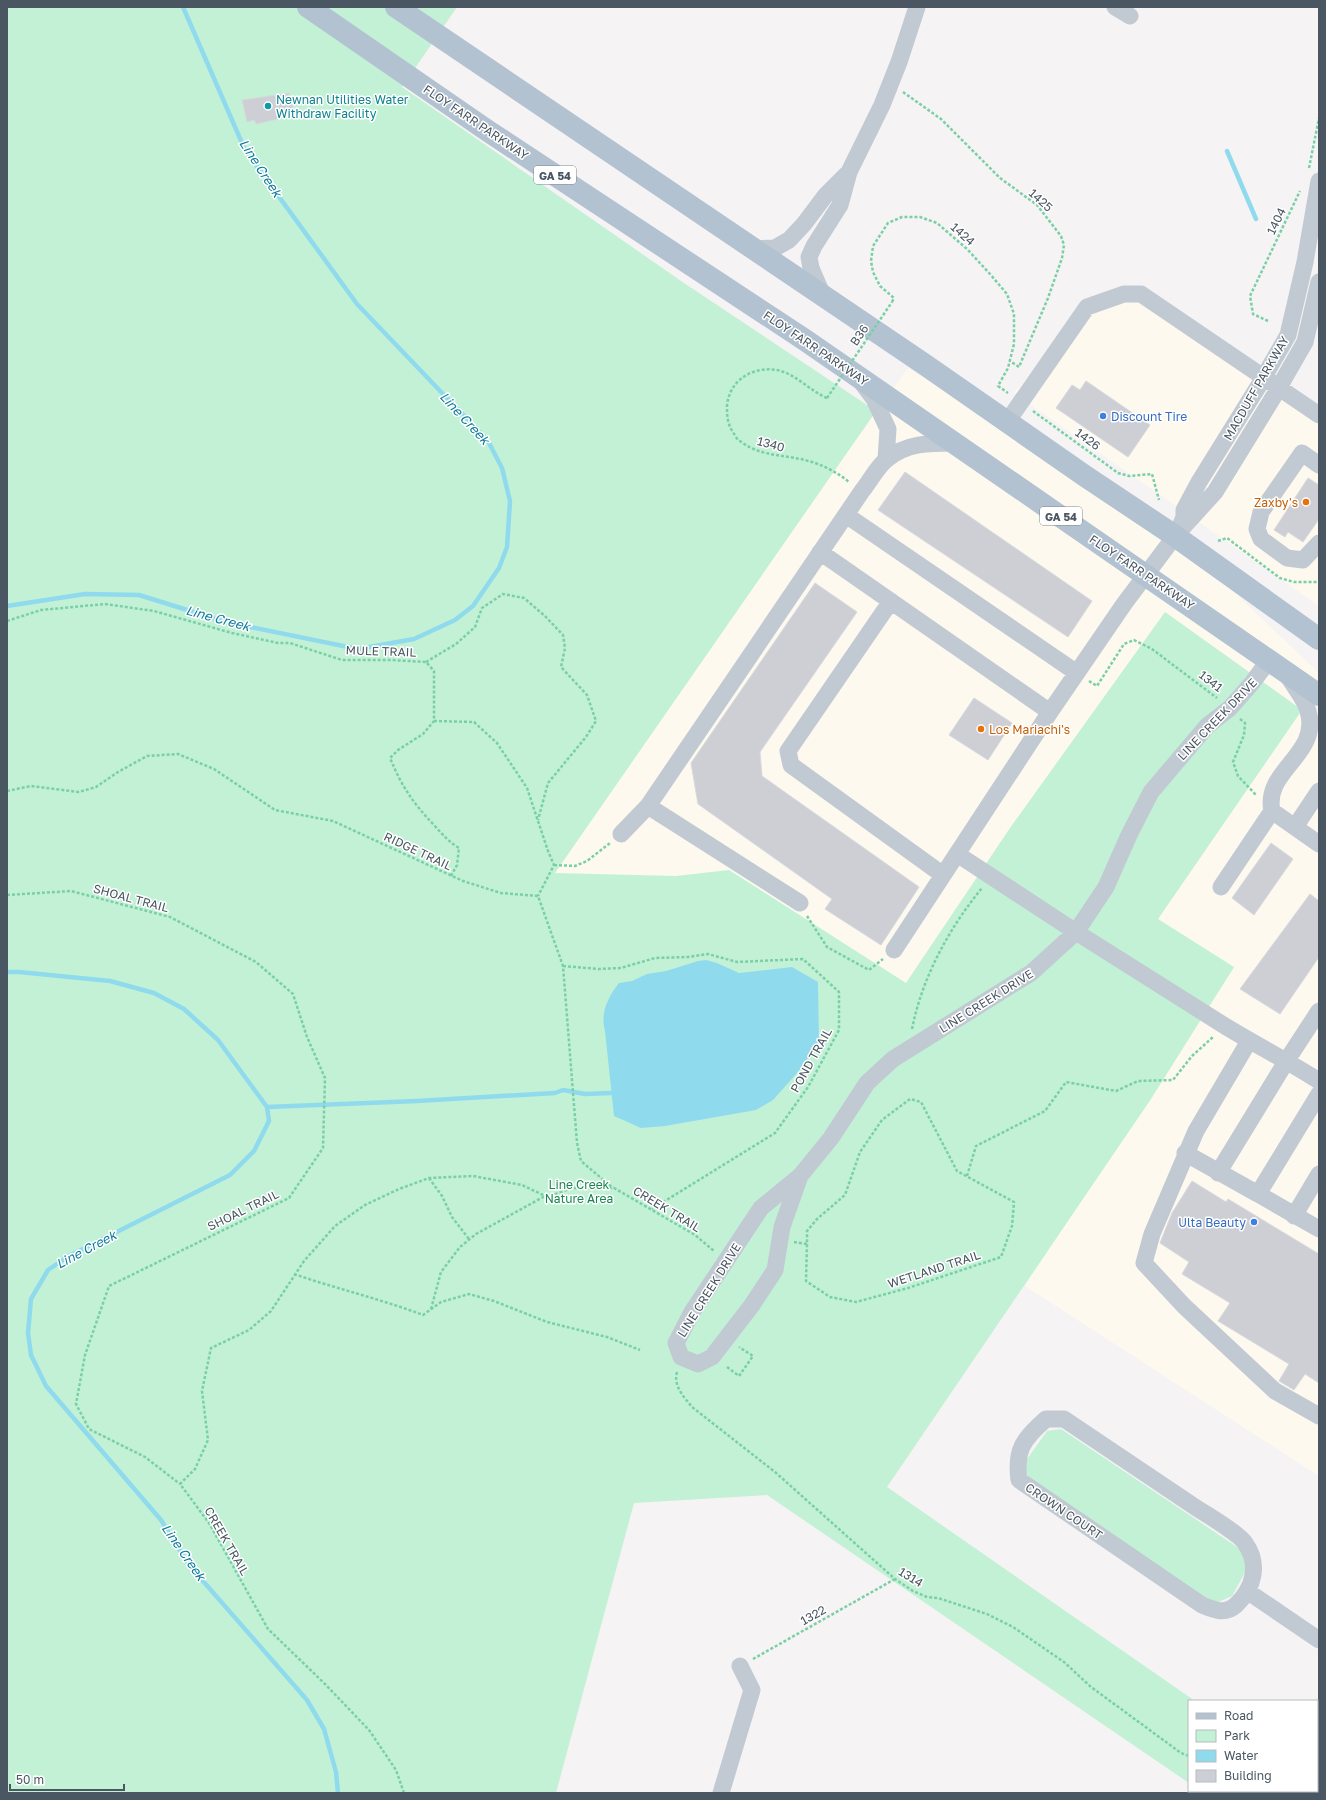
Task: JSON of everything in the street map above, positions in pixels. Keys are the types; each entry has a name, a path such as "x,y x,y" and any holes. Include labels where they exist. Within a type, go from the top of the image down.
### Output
{"main road":[{"name":"FLOY FARR PARKWAY","path":"308,7 488,131 854,374 1319,695"},
{"path":"396,7 1175,536 1319,639"}],"street":[{"path":"823,296 811,268 809,257 814,246 840,205 849,172 900,62 917,7"},
{"path":"1115,7 1130,16"},
{"path":"752,249 775,248 789,240 804,224 825,196 849,172"},
{"name":"MACDUFF PARKWAY","path":"1175,536 1184,517 1184,510 1191,496 1264,378 1288,335 1314,233 1314,177"},
{"name":"MACDUFF PARKWAY","path":"894,950 1076,673 1145,575 1175,536 1215,492 1279,388 1305,342 1319,282"},
{"path":"1007,422 1020,401 1087,307 1124,294 1141,294 1319,415"},
{"path":"854,374 874,399 888,429 886,459"},
{"path":"621,834 648,806 820,552 886,459 907,446 927,443 954,443"},
{"path":"1319,465 1302,453 1261,512 1257,529 1261,539 1286,558 1303,560 1319,542"},
{"path":"846,515 1076,673"},
{"path":"820,552 1050,712"},
{"path":"891,601 788,752 791,765 943,875"},
{"name":"LINE CREEK DRIVE","path":"800,1176 795,1195 782,1227 775,1270 752,1305 712,1357 698,1364 681,1357 676,1343 682,1330 761,1208 800,1176 831,1138 866,1083 893,1059 1031,973 1076,932 1106,887 1129,835 1151,792 1207,726 1230,708 1266,664 1277,665"},
{"path":"1220,887 1272,811 1270,800 1272,788 1313,738 1308,711 1277,665"},
{"path":"1295,827 1319,791"},
{"path":"648,806 800,904"},
{"path":"1272,811 1319,844"},
{"path":"957,854 1076,932 1225,1026 1249,1041 1287,1060 1319,1081"},
{"path":"1218,1173 1287,1060 1319,1011"},
{"path":"1249,1041 1196,1131 1185,1153 1152,1234 1144,1263 1184,1306 1275,1391 1319,1416"},
{"path":"1258,1194 1319,1094"},
{"path":"1185,1153 1319,1230"},
{"path":"1294,1216 1319,1174"},
{"name":"CROWN COURT","path":"1046,1419 1064,1419 1207,1514 1245,1542 1254,1562 1254,1578 1247,1591 1241,1600 1227,1611 1216,1611 1202,1605 1019,1480 1017,1463 1020,1448 1034,1430 1046,1419"},
{"path":"1247,1591 1319,1640"},
{"path":"721,1793 752,1690 740,1666"}],"path":[{"name":"1425","path":"890,86 909,94 941,119 1000,178 1037,205 1061,236 1064,245 1062,258 1026,354 1019,367 1010,361"},
{"path":"1314,177 1319,118"},
{"name":"1404","path":"1268,321 1253,314 1250,296 1301,189"},
{"name":"1424","path":"892,302 894,298 880,286 873,272 871,261 873,246 888,223 902,217 920,217 937,223 967,249 990,274 1006,294 1014,314 1014,344 1008,368 998,386"},
{"name":"B36","path":"827,398 892,302"},
{"name":"1340","path":"827,398 795,378 778,370 755,370 742,377 730,391 727,414 728,424 738,440 759,452 811,462 829,469 862,491"},
{"name":"1426","path":"998,386 1118,472 1129,476 1152,474 1159,500"},
{"path":"426,662 456,644 475,628 482,608 503,594 524,598 545,616 563,635 566,648 561,667 587,695 596,721 586,737 548,783 538,820"},
{"name":"MULE TRAIL","path":"7,621 41,610 105,604 154,611 278,643 290,643 342,660 426,662 434,671 434,721"},
{"name":"1341","path":"1076,673 1096,686 1124,644 1134,640 1152,649 1230,708 1244,723 1244,735 1233,762 1238,776 1272,811"},
{"path":"451,876 456,865 459,848 450,842 421,813 407,794 390,758 398,750 423,734 434,721 474,722 497,743 527,788 554,865"},
{"name":"RIDGE TRAIL","path":"7,791 31,786 79,792 96,787 118,772 147,756 178,754 214,769 275,810 333,821 451,876 500,894 538,896"},
{"path":"554,865 574,866 587,861 621,834"},
{"path":"554,865 538,896 563,966 577,1143 581,1161 614,1188"},
{"path":"917,1003 948,936 970,902 992,877"},
{"name":"SHOAL TRAIL","path":"7,895 71,891 170,917 256,962 293,994 307,1037 325,1078 323,1148 289,1198 109,1286 84,1355 76,1404 89,1429 145,1457 180,1484"},
{"path":"800,904 827,947 869,970 894,950"},
{"name":"POND TRAIL","path":"563,966 600,969 621,968 655,958 688,957 708,954 737,962 803,959 839,992 839,1030 808,1087 775,1133 652,1208"},
{"path":"967,1176 976,1146 1045,1111 1066,1082 1116,1091 1138,1081 1173,1080 1192,1056 1225,1026"},
{"name":"WETLAND TRAIL","path":"910,1099 920,1102 957,1171 1014,1202 1012,1226 1000,1256 908,1288 856,1302 830,1297 806,1281 807,1244 807,1231 817,1219 845,1195 860,1152 882,1120 910,1099"},
{"path":"180,1484 195,1469 208,1440 202,1391 211,1348 249,1330 271,1311 294,1274 335,1226 359,1209 399,1189 429,1178 473,1176 522,1185 545,1196"},
{"path":"429,1178 442,1196 452,1218 470,1239"},
{"name":"CREEK TRAIL","path":"431,1309 441,1272 460,1247 470,1239 545,1196 553,1195 572,1188 614,1188 652,1208 695,1235 714,1251 724,1264"},
{"path":"780,1240 807,1244"},
{"path":"294,1274 334,1288 392,1303 423,1315 441,1302 469,1294 494,1301 548,1322 606,1337 640,1350"},
{"path":"727,1367 740,1376 753,1356 739,1347"},
{"name":"1314","path":"681,1357 676,1376 681,1394 692,1407 775,1472 896,1579 913,1591 927,1597 938,1598 986,1614 1013,1627 1064,1662 1091,1687 1130,1717 1181,1753 1188,1756"},
{"name":"CREEK TRAIL","path":"180,1484 209,1523 268,1629 325,1684 369,1730 396,1770 404,1793"},
{"name":"1322","path":"740,1666 896,1579"}],"shaded area":[{"path":"1141,294 1319,421 1319,606 1014,393 1087,307"},
{"path":"908,368 1175,536 1319,673 1319,1476 1025,1286 1234,968 1158,919 1301,709 1165,612 1010,828 906,983 542,876"}],"green space":[{"name":"Line Creek Nature Area","path":"7,7 457,7 402,87 681,281 876,411 555,873 676,876 729,870 906,983 1010,828 1165,612 1302,710 1158,919 1234,967 1151,1099 887,1487 1194,1700 1188,1700 1188,1782 767,1495 634,1503 556,1793 7,1793"},
{"path":"1061,1429 1243,1551 1248,1567 1232,1596 1214,1604 1028,1478 1025,1462 1047,1431"},
{"path":"1318,1787 1319,1788 1319,1793 1202,1792 1318,1792"}],"water":[{"path":"706,960 717,963 739,973 792,967 818,982 819,1042 798,1072 773,1100 756,1110 665,1126 641,1128 614,1116 604,1024 604,1012 611,994 619,983 632,981 647,974 666,971"}],"building":[{"name":"Newnan Utilities Water Withdraw Facility","path":"289,93 294,113 280,116 278,119 256,124 254,120 247,122 242,100"},
{"name":"Discount Tire","path":"1086,381 1150,425 1128,457 1056,408 1072,385 1080,390"},
{"path":"905,472 1092,601 1068,637 878,510"},
{"name":"Zaxby's","path":"1308,478 1319,485 1319,519 1303,542 1288,532 1285,537 1274,530"},
{"path":"815,583 857,612 760,752 762,776 919,887 881,945 825,909 832,899 698,804 691,763"},
{"name":"Los Mariachi's","path":"974,698 1012,723 988,760 949,735"},
{"path":"1271,843 1293,859 1254,915 1232,898"},
{"path":"1310,894 1319,901 1319,957 1280,1014 1240,989"},
{"path":"1192,1181 1226,1202 1228,1199 1319,1254 1319,1383 1305,1374 1294,1390 1279,1381 1289,1364 1218,1321 1230,1303 1182,1274 1189,1262 1160,1243 1172,1213"}],"waterway":[{"name":"Line Creek","path":"7,606 85,594 139,595 226,622 358,649 414,639 455,620 473,606 499,568 507,547 510,501 502,468 488,441 357,304 245,150 183,7"},
{"path":"1227,151 1256,219"},
{"name":"Line Creek","path":"7,972 110,981 154,993 184,1009 218,1040 267,1107 269,1121 254,1151 230,1175 67,1257 48,1270 31,1299 28,1333 31,1355 46,1386 161,1520 189,1565 307,1700 324,1729 336,1772 338,1793"},
{"path":"267,1107 417,1101 555,1093 563,1090 585,1094 611,1093"}],"place":[{"name":"Newnan Utilities Water Withdraw Facility","path":"268,106"},
{"name":"Discount Tire","path":"1103,416"},
{"name":"Zaxby's","path":"1306,502"},
{"name":"Los Mariachi's","path":"981,729"},
{"name":"Ulta Beauty","path":"1254,1222"}]}
